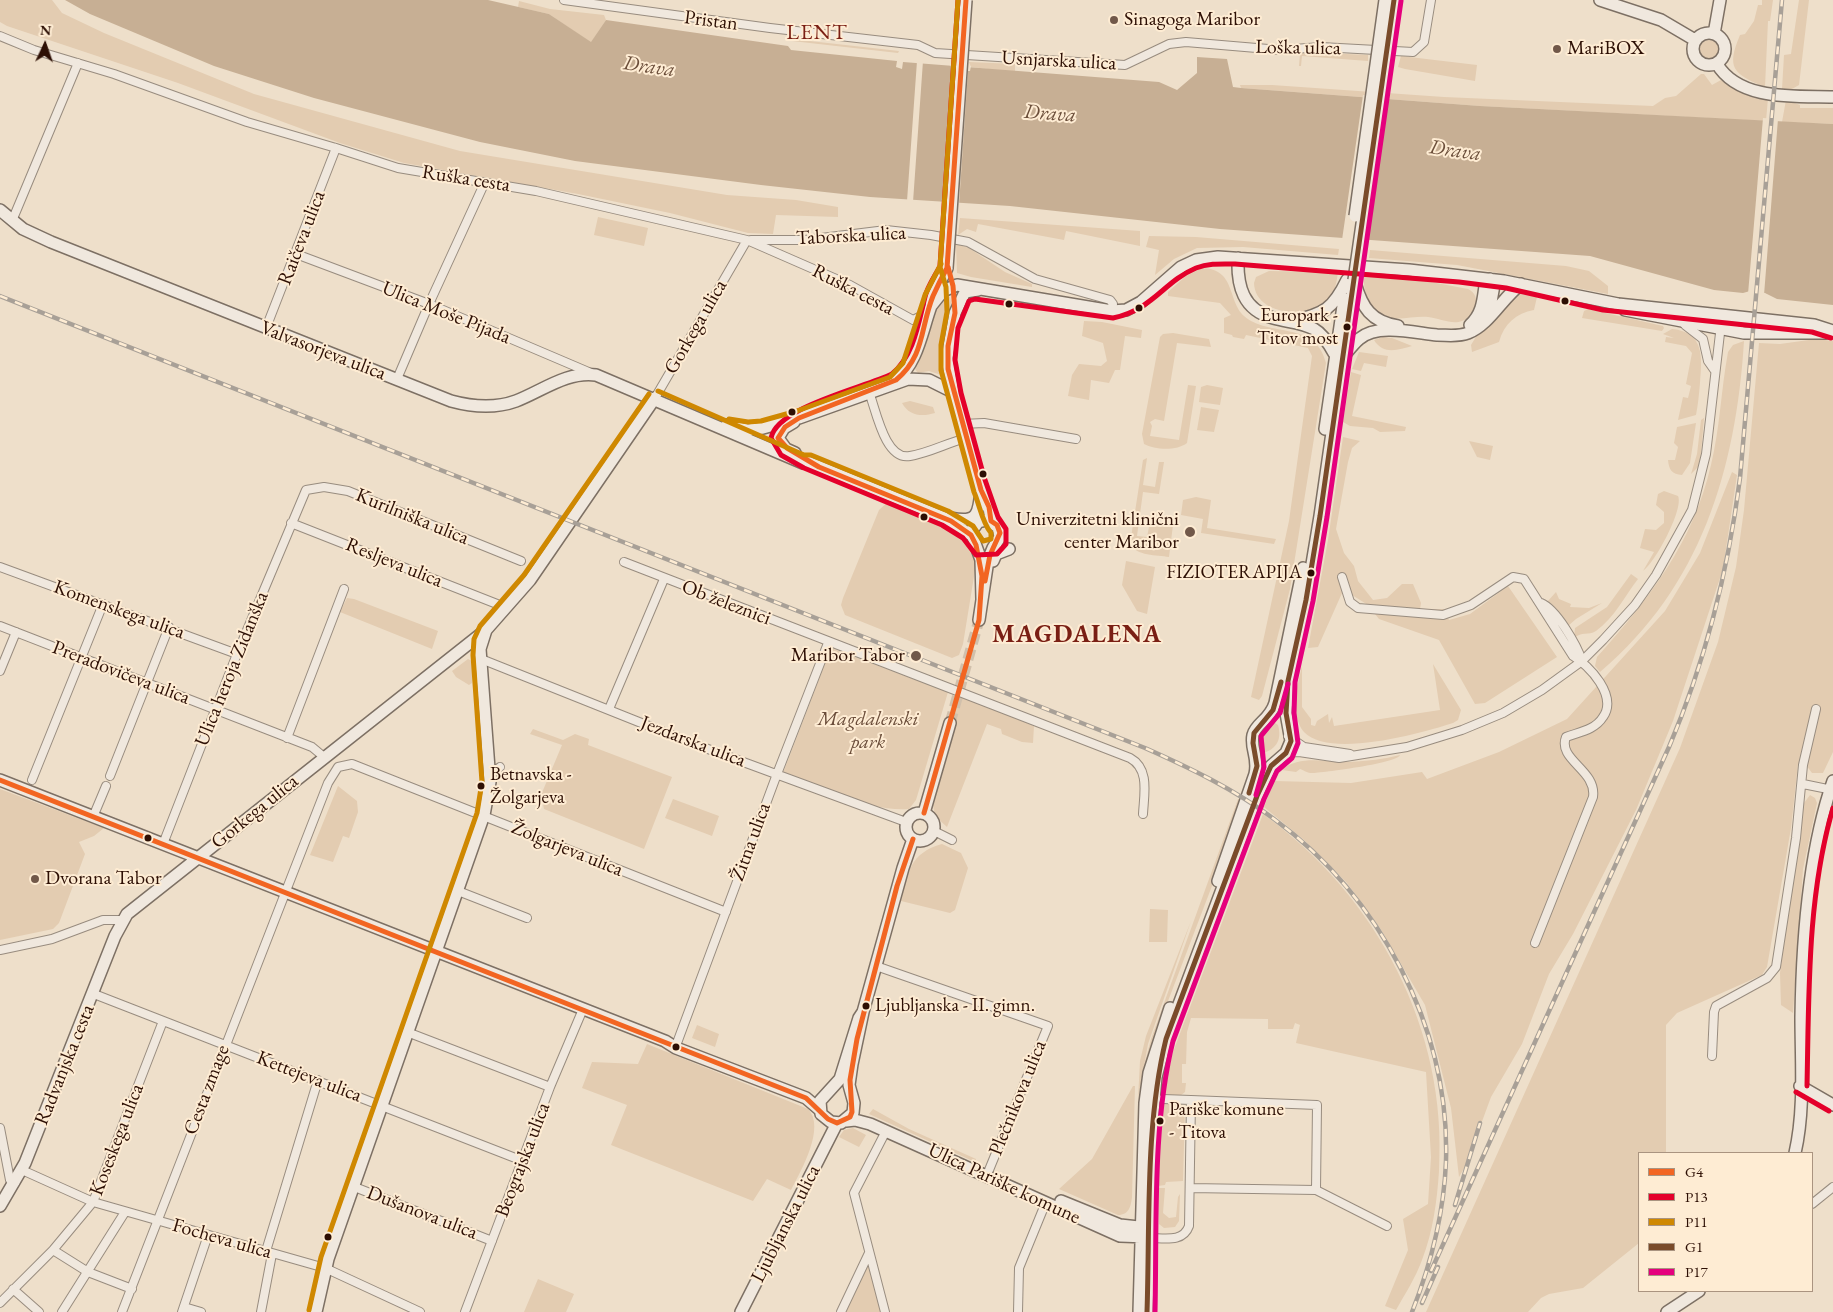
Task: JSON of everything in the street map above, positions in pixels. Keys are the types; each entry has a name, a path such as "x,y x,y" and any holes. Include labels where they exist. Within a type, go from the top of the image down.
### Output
{"street":[{"name":"Pristan","path":"564,0 770,28 918,44 936,52 975,56"},
{"path":"966,0 947,268 953,286 955,313 947,358 953,392 981,490 989,507 992,521 998,527 1000,534 998,543 993,548 987,568 979,620"},
{"path":"1293,321 1313,316 1329,308 1350,280 1385,0"},
{"path":"1275,716 1284,679 1313,512 1394,0"},
{"name":"Loška ulica","path":"1198,42 1280,50 1321,47 1413,52 1422,46 1427,35 1431,0"},
{"path":"1600,0 1653,17 1695,40"},
{"path":"1714,34 1720,0"},
{"path":"1714,34 1723,41 1724,55 1717,64 1705,65 1697,60 1693,50 1695,40 1702,35 1714,34"},
{"name":"Ruška cesta","path":"0,36 34,50 78,63 248,122 398,168 575,199 747,240 850,285 913,320 929,311"},
{"name":"Usnjarska ulica","path":"975,56 1125,65 1169,44 1198,42"},
{"path":"12,222 78,63"},
{"path":"1717,64 1728,78 1753,90 1781,94 1833,97"},
{"name":"Raičeva ulica","path":"266,328 336,148"},
{"path":"397,380 428,304 485,182"},
{"name":"Valvasorjeva ulica","path":"0,210 12,222 28,232 51,242 451,401 480,407 515,401 576,374 596,374 656,398"},
{"name":"Taborska ulica","path":"747,240 805,240 886,230 954,239 973,245 1035,279 1110,300 1113,304 1112,311"},
{"name":"Gorkega ulica","path":"122,920 127,914 324,756 460,648 486,630 530,580 656,398 747,240"},
{"name":"Ulica Moše Pijada","path":"296,254 428,304 596,374"},
{"path":"929,311 943,291 953,286 969,286 979,290 1112,311 1126,310 1141,302 1173,272 1196,260 1211,257 1386,268 1488,279 1721,322"},
{"path":"1238,258 1239,284 1249,306 1261,314 1274,319 1293,321 1316,330 1339,355"},
{"path":"894,383 910,367 932,298 947,268"},
{"path":"1350,280 1364,308 1374,318 1387,324 1403,327 1445,330 1470,326 1478,318 1488,279"},
{"path":"1488,279 1494,285 1489,315"},
{"path":"1339,355 1359,338 1373,332 1461,335 1481,325 1510,292 1521,284"},
{"path":"955,313 965,292 979,290"},
{"path":"1618,304 1628,312 1676,321 1814,325 1833,331"},
{"path":"1676,321 1701,336 1706,345 1708,361 1715,371"},
{"path":"1267,759 1286,753 1299,752 1339,758 1352,754 1407,747 1476,725 1542,690 1582,661 1644,593 1670,552 1692,510 1706,454 1721,322"},
{"path":"708,421 748,430 800,418 908,379 930,380 953,392"},
{"path":"869,392 888,444 897,454 909,457 966,438"},
{"path":"656,398 737,436 803,462 808,462"},
{"path":"800,418 784,428 778,438 786,449 808,462 945,518 971,535 981,560 982,599"},
{"path":"962,424 984,423 1076,439"},
{"name":"Kurilniška ulica","path":"303,494 306,490 317,487 348,492 521,561"},
{"path":"945,518 964,520 975,516 981,504 981,490"},
{"name":"Ulica heroja Zidanška","path":"163,844 237,654 303,494"},
{"path":"971,535 978,522 992,521"},
{"name":"Resljeva ulica","path":"291,522 497,604"},
{"path":"977,546 985,550 993,548"},
{"path":"982,599 987,588 994,556 1000,551 1009,549"},
{"name":"Ob železnici","path":"624,562 1136,762 1142,768 1144,776 1144,814"},
{"name":"Komenskega ulica","path":"0,567 170,627 237,654"},
{"path":"1342,577 1350,602 1362,609 1443,615 1471,605 1510,578 1518,577 1524,579 1541,603 1547,606 1570,636 1582,661 1603,688 1607,707 1604,716 1596,725 1566,737 1564,747 1593,782 1594,796 1536,942"},
{"path":"610,709 664,579"},
{"path":"287,738 344,589"},
{"path":"32,780 103,604"},
{"name":"Preradovičeva ulica","path":"0,626 312,747 324,756"},
{"path":"110,776 170,627"},
{"path":"316,1312 325,1268 352,1186 484,815 494,769 481,659 481,641 486,630"},
{"path":"0,671 16,632"},
{"name":"Žitna ulica","path":"677,1043 776,774 828,643"},
{"name":"Jezdarska ulica","path":"481,659 689,742 906,822"},
{"path":"1267,759 1253,748 1254,733 1258,726 1275,716 1282,698 1284,679"},
{"path":"1712,1056 1714,1012 1716,1006 1767,978 1776,968 1802,784 1803,765 1816,709"},
{"path":"1275,716 1289,734 1304,747 1327,752 1334,751 1352,754"},
{"path":"1252,796 1251,764 1247,745 1248,736 1254,721 1275,716"},
{"path":"924,813 950,723"},
{"path":"1286,753 1289,734"},
{"path":"1139,1312 1153,1113 1160,1062 1252,796 1257,788 1267,759 1282,746 1289,734"},
{"name":"Žolgarjeva ulica","path":"286,892 328,783 338,767 343,764 352,764 726,912"},
{"path":"0,780 806,1098 822,1113 841,1122 853,1113 852,1099 846,1076 859,1018 863,1012 902,868 913,840"},
{"path":"1794,1152 1800,1086 1801,1008 1806,930 1816,853 1832,787 1802,784"},
{"path":"93,816 106,786"},
{"path":"924,813 933,820 934,831 927,840 913,840 906,831 906,822 914,814 924,813"},
{"path":"934,831 952,840"},
{"path":"458,891 527,918"},
{"name":"Cesta zmage","path":"122,1312 225,1044 286,892"},
{"path":"0,950 52,939 103,920 122,920"},
{"name":"Radvanjska cesta","path":"0,1206 22,1170 122,920"},
{"name":"Plečnikova ulica","path":"876,966 1048,1026 989,1170"},
{"name":"Kettejeva ulica","path":"94,994 523,1161"},
{"name":"Beograjska ulica","path":"465,1312 550,1087 583,1009"},
{"name":"Koseskega ulica","path":"0,1303 53,1250 93,1202 163,1021"},
{"path":"407,1032 550,1087"},
{"path":"665,1041 677,1043 798,1089 814,1093 842,1089 860,1111 877,1121 1106,1220 1163,1238 1178,1238 1187,1230 1190,1188 1191,1100"},
{"path":"804,1188 821,1140 822,1113 820,1101 829,1090 846,1076"},
{"path":"261,1312 269,1252 318,1080"},
{"path":"1800,1086 1833,1105"},
{"path":"1163,1099 1318,1105 1316,1190"},
{"name":"Ulica Pariške komune","path":"841,1122 862,1122 886,1131 1120,1236 1145,1233"},
{"name":"Ljubljanska ulica","path":"741,1312 815,1170 830,1135 841,1122"},
{"path":"0,1128 10,1180 15,1183"},
{"path":"885,1312 854,1193 886,1131"},
{"name":"Focheva ulica","path":"22,1170 93,1202 325,1268 420,1312"},
{"name":"Dušanova ulica","path":"352,1186 492,1240"},
{"path":"1813,1203 1833,1187"},
{"path":"1190,1188 1316,1190 1387,1226"},
{"path":"1018,1312 1019,1268 1046,1202"},
{"path":"62,1312 125,1212"},
{"path":"1145,1233 1147,1312"},
{"path":"201,1312 183,1310 208,1235"},
{"path":"53,1250 88,1272 132,1289"},
{"path":"841,1312 870,1253"},
{"path":"12,1289 39,1312"},
{"path":"1667,1312 1697,1292"}],"green space":[{"path":"0,0 52,0 62,13 104,33 254,94 460,151 727,195 796,200 838,207 838,217 776,215 773,234 748,233 670,213 578,194 404,163 340,143 178,83 7,26 0,22"},
{"path":"1762,0 1773,0 1770,21 1768,21 1765,87 1739,74 1733,63 1740,35 1745,34 1754,21 1758,5 1762,5"},
{"path":"1799,0 1809,0 1799,85 1792,89 1782,89 1784,55 1791,54"},
{"path":"519,1 550,9 604,15 606,20 591,43 549,14 518,7"},
{"path":"792,39 899,51 898,53 792,41"},
{"path":"1709,40 1716,43 1719,50 1716,57 1709,60 1702,57 1699,50 1702,43"},
{"path":"1303,52 1368,55 1368,61 1302,56 1301,66 1299,66 1300,54"},
{"path":"1401,56 1477,65 1475,81 1398,67"},
{"path":"969,62 1015,64 1015,72 971,67"},
{"path":"1701,74 1704,74 1712,85 1721,80 1745,93 1768,98 1766,121 1480,106 1241,88 1240,85 1272,85 1444,97 1653,106 1665,98 1676,96"},
{"path":"1786,100 1800,105 1800,108 1833,108 1833,124 1782,122"},
{"path":"598,217 648,228 644,246 594,235"},
{"path":"960,218 1140,231 1140,246 1066,231 1064,240 978,224 976,232 967,229 958,235"},
{"path":"1149,236 1196,237 1339,249 1338,255 1243,247 1197,248 1174,259 1155,275 1159,250 1146,247"},
{"path":"956,244 969,248 1005,272 1032,284 1032,287 957,273"},
{"path":"1370,250 1566,266 1589,271 1608,286 1608,294 1457,265 1369,258"},
{"path":"1202,268 1213,270 1226,279 1235,302 1244,316 1254,323 1266,327 1302,335 1321,350 1326,363 1290,589 1262,696 1259,700 1251,697 1289,521 1312,356 1308,348 1246,335 1244,339 1224,333 1224,318 1231,315 1220,303 1168,296 1168,292 1186,276"},
{"path":"1269,271 1338,272 1332,295 1324,303 1313,309 1287,312 1275,309 1264,303 1257,295 1254,283 1256,277"},
{"path":"1364,273 1389,274 1468,289 1475,296 1476,306 1467,319 1458,322 1428,317 1399,319 1383,316 1372,307 1369,301 1364,287"},
{"path":"1520,294 1537,297 1534,310 1528,311 1512,320 1504,330 1499,342 1472,352 1471,345 1477,335 1492,323 1513,298"},
{"path":"946,295 950,297 951,302 943,355 944,376 929,371 918,373 915,369 936,307"},
{"path":"1588,309 1663,326 1664,328 1662,331 1582,318 1584,311"},
{"path":"1084,321 1102,322 1142,330 1141,338 1125,336 1120,370 1115,370 1109,383 1091,380 1089,400 1068,396 1072,375 1079,364 1101,366 1107,361 1103,343 1082,336"},
{"path":"1672,329 1691,335 1696,341 1701,356 1696,415 1678,420 1683,397 1688,398 1691,386 1686,384 1692,353 1686,346 1665,342 1666,337 1674,338 1663,334"},
{"path":"1173,333 1209,339 1211,347 1177,343 1164,421 1155,419 1150,422 1152,426 1150,436 1179,440 1188,385 1196,386 1187,443 1178,447 1160,448 1144,444 1142,434 1160,337 1163,334"},
{"path":"1383,337 1392,338 1412,346 1396,350 1386,350 1374,340"},
{"path":"1816,339 1833,341 1833,752 1823,773 1812,773 1806,765 1798,764 1791,828 1767,967 1762,975 1677,1013 1666,1025 1666,1152 1638,1152 1638,1244 1583,1288 1549,1294 1541,1298 1528,1312 1426,1312 1680,748 1718,642 1736,567 1744,510 1759,343 1780,344"},
{"path":"1744,341 1740,388 1732,435 1722,480 1707,523 1688,564 1664,602 1635,639 1600,672 1595,666 1597,657 1651,591 1681,545 1693,520 1703,493 1714,451 1728,352 1733,345"},
{"path":"1359,352 1388,356 1386,367 1364,363 1361,371 1352,369"},
{"path":"1351,372 1361,375 1352,416 1406,427 1405,431 1380,432 1373,428 1350,426 1343,422"},
{"path":"1207,385 1223,388 1220,405 1199,402 1201,387"},
{"path":"910,401 933,407 935,413 921,415 912,413 902,403"},
{"path":"1201,407 1219,410 1214,432 1197,430"},
{"path":"1704,418 1700,465 1691,474 1697,454 1701,420"},
{"path":"1696,423 1690,463 1682,475 1676,474 1670,469 1668,460 1675,460 1678,447 1674,443 1677,427"},
{"path":"1343,437 1360,441 1352,448 1348,462 1336,529 1344,553 1354,566 1358,581 1373,600 1387,598 1402,584 1413,584 1421,603 1420,609 1444,609 1449,620 1470,614 1508,586 1557,657 1485,703 1475,704 1439,640 1379,619 1368,605 1352,595 1342,593 1318,647 1308,648 1328,540"},
{"path":"1469,441 1493,446 1490,460 1477,457"},
{"path":"1147,458 1143,485 1155,487 1159,462 1164,462 1159,494 1143,492 1137,536 1147,537 1150,522 1173,525 1169,557 1142,553 1130,544 1143,460"},
{"path":"1732,472 1737,475 1723,569 1673,721 1636,810 1573,934 1549,974 1522,1044 1491,1097 1466,1165 1459,1177 1451,1108 1425,1005 1380,928 1347,883 1304,840 1264,807 1274,781 1351,783 1422,772 1427,779 1499,752 1567,719 1665,611 1700,553"},
{"path":"1664,491 1678,496 1677,512 1661,547 1643,571 1654,552 1640,548 1645,529 1656,530 1664,523 1664,512 1656,505 1658,494"},
{"path":"1196,497 1211,500 1207,528 1276,539 1274,544 1201,533 1203,519 1181,515 1183,500"},
{"name":"Magdalenski park","path":"891,499 959,530 966,537 977,558 963,644 959,655 952,658 845,615 841,605 879,510"},
{"path":"1126,561 1155,567 1147,614 1137,611 1122,585"},
{"path":"1631,574 1638,579 1609,620 1596,631 1574,638 1575,628 1607,607"},
{"path":"1556,592 1559,599 1571,604 1570,607 1589,608 1602,603 1568,626 1547,602"},
{"path":"347,598 438,631 432,649 340,612"},
{"name":"Magdalenski park","path":"831,648 948,692 916,800 909,809 878,807 861,803 783,773"},
{"path":"468,659 472,661 472,683 469,685 456,677 452,671"},
{"path":"1433,664 1461,710 1458,720 1453,723 1399,737 1354,744 1316,740 1304,732 1300,726 1296,715 1295,703 1302,666 1302,707 1311,719 1311,725 1315,726 1317,721 1328,714 1329,723 1332,717 1334,726 1440,710"},
{"path":"959,695 1034,726 1033,743 1022,742 1002,734 1001,729 987,724 947,827 935,816 933,805"},
{"path":"1272,721 1278,725 1279,739 1272,749 1263,753 1258,748 1258,734"},
{"path":"533,729 563,740 575,734 589,739 588,745 672,777 644,849 544,809 541,795 562,745 530,734"},
{"path":"1400,755 1388,761 1332,771 1313,773 1300,769 1296,772 1282,770 1297,762 1315,760 1350,762"},
{"path":"338,786 357,801 358,812 349,838 343,836 333,862 310,855"},
{"path":"0,789 104,828 94,836 79,842 85,854 59,923 53,929 0,940"},
{"path":"1810,795 1815,798 1817,803 1803,869 1793,1013 1781,1005 1780,973 1804,803"},
{"path":"673,799 719,816 712,836 665,818"},
{"path":"1238,799 1241,800 1215,878 1152,1043 1141,1097 1144,1066 1151,1039"},
{"path":"1256,811 1259,812 1166,1060 1166,1052"},
{"path":"1263,814 1304,847 1340,885 1371,926 1397,970 1417,1018 1431,1067 1439,1119 1439,1171 1436,1205 1432,1227 1422,1260 1414,1279 1396,1310 1385,1306 1408,1250 1403,1219 1428,1204 1431,1157 1426,1072 1296,1043 1300,1025 1295,1023 1293,1029 1268,1029 1268,1019 1191,1018 1187,1032 1186,1064 1182,1064 1182,1083 1186,1083 1185,1092 1180,1096 1163,1095 1173,1052"},
{"path":"942,844 961,853 968,868 955,910 950,913 901,901 906,881 917,858 931,848"},
{"path":"1150,909 1168,910 1167,942 1149,942"},
{"path":"1191,921 1148,1044 1138,1099 1140,1061 1146,1036"},
{"path":"697,1025 719,1034 715,1047 692,1038"},
{"path":"647,1044 808,1109 813,1117 813,1138 806,1161 791,1190 767,1179 753,1201 611,1145 627,1105 582,1088 592,1062 638,1064"},
{"path":"1133,1086 1135,1086 1132,1197 1127,1212 1118,1215 1059,1189 1092,1159"},
{"path":"1162,1103 1180,1103 1185,1108 1183,1181 1166,1182 1165,1185 1158,1186"},
{"path":"873,1109 909,1129 976,1159 975,1162 869,1114"},
{"path":"853,1128 866,1135 859,1147 839,1137 844,1130"},
{"path":"1158,1188 1165,1188 1163,1213 1169,1218 1176,1217 1180,1194 1179,1221 1175,1227 1164,1228 1159,1224"},
{"path":"868,1264 882,1312 845,1312"},
{"path":"538,1279 574,1294 566,1312 524,1312"}],"water":[{"name":"Drava","path":"65,0 488,0 549,14 591,42 606,20 788,46 791,50 897,61 896,67 902,69 903,62 1159,82 1177,90 1197,73 1197,57 1227,59 1233,87 1241,88 1480,106 1833,124 1833,305 1777,299 1765,293 1750,291 1743,293 1714,290 1590,256 1220,229 1010,206 870,197 575,161 480,142 314,98 214,66 90,14"}],"pier":[{"path":"917,61 923,61 913,202 907,201"},
{"path":"954,65 971,66 970,71 968,71 959,205 945,204"},
{"path":"1363,95 1388,97 1368,242 1342,240"},
{"path":"1763,118 1778,119 1764,295 1748,294"}],"tunnel":[{"path":"950,723 979,620"}],"railway":[{"path":"1431,1271 1669,747 1705,648 1722,581 1740,478 1782,0"},
{"path":"0,296 1145,748 1179,763 1259,808 1312,851 1346,887 1376,926 1401,969 1421,1015 1436,1062 1444,1111 1445,1180 1443,1200 1431,1257 1412,1312"},
{"path":"1455,1205 1480,1123"},
{"path":"1422,1303 1438,1267"}],"transit line":[{"name":"P13","path":"958,0 940,266 926,293 910,349 892,374 804,408 788,417 777,427 771,438 781,455 804,468 942,525 963,538 976,555 997,554 1006,544 1006,529 998,517 984,477 961,393 955,360 958,328 969,301 975,299 1113,318 1127,314 1149,302 1175,280 1196,268 1235,264 1459,282 1506,288 1603,310 1812,332 1831,338"},
{"name":"P11","path":"658,391 804,455 811,455 948,511 973,526 983,541 991,539 991,533 983,519 974,492 941,370 941,345 947,312 946,287 940,267 958,0"},
{"name":"G4","path":"924,813 979,620 982,576 976,545 971,535 951,521 819,467 787,448 778,438 785,427 799,418 896,380 905,371 917,351 933,296 947,268 966,0"},
{"name":"G1","path":"1147,1312 1152,1140 1159,1072 1166,1039 1257,796 1271,766 1286,753 1291,741 1286,713 1288,681 1306,600 1320,516 1394,0"},
{"name":"P17","path":"1155,1312 1159,1141 1166,1073 1173,1041 1264,799 1277,771 1292,758 1298,743 1294,713 1295,682 1313,601 1327,517 1401,1"},
{"name":"P11","path":"729,419 748,422 761,421 797,411 890,377 903,363 925,295 941,264"},
{"name":"G4","path":"948,267 953,286 955,313 948,346 948,369 981,490 989,507 991,521 997,525 1000,533 990,555 985,581"},
{"name":"P11","path":"309,1310 321,1257 477,813 482,782 473,655 474,639 480,626 524,575 649,394"},
{"name":"G1","path":"1249,793 1257,766 1253,743 1254,733 1273,710 1281,682"},
{"name":"P17","path":"1256,795 1264,767 1261,736 1280,713 1288,684"},
{"name":"G4","path":"0,780 806,1098 828,1119 837,1123 850,1117 852,1112 850,1080 857,1039 897,886 913,839"},
{"name":"P13","path":"1807,1086 1809,981 1814,911 1824,842 1833,808"},
{"name":"P13","path":"1796,1092 1829,1111"}],"place":[{"name":"Sinagoga Maribor","path":"1114,20"},
{"name":"MariBOX","path":"1557,49"},
{"name":"Europark - Titov most","path":"1347,327"},
{"name":"Univerzitetni klinični center Maribor","path":"1190,532"},
{"name":"FIZIOTERAPIJA","path":"1311,573"},
{"name":"Maribor Tabor","path":"916,656"},
{"name":"Betnavska - Žolgarjeva","path":"481,786"},
{"name":"Dvorana Tabor","path":"35,879"},
{"name":"Ljubljanska - II. gimn.","path":"866,1006"},
{"name":"Pariške komune - Titova","path":"1160,1121"}],"district":[{"name":"LENT","path":"817,33"},
{"name":"MAGDALENA","path":"1077,635"}]}
